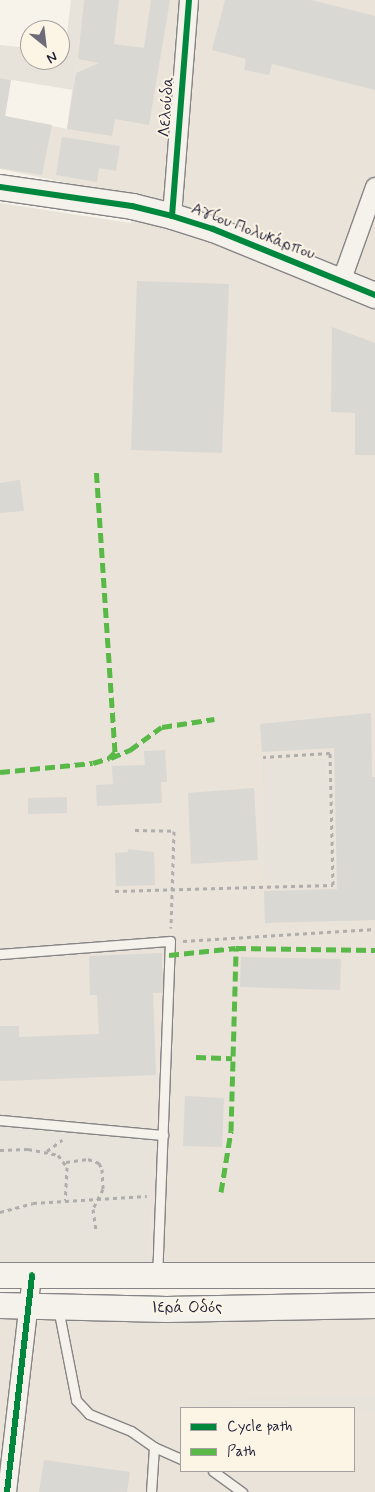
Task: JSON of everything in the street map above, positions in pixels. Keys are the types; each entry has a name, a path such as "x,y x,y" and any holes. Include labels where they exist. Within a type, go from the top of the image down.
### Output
{"main road":[{"name":"Αγίου Πολυκάρπου","path":"0,186 104,202 172,216 213,229 341,282 375,294"},
{"name":"Ιερά Οδός","path":"0,1275 375,1275"},
{"name":"Ιερά Οδός","path":"0,1304 166,1308 375,1305"}],"street":[{"name":"Λελούδα","path":"172,216 189,0"},
{"path":"341,282 375,187"},
{"path":"7,1492 32,1275"}],"lane":[{"path":"0,954 170,941 156,1276"},
{"path":"0,1120 163,1135"},
{"path":"58,1305 79,1405 95,1417 137,1434 154,1448 180,1459"},
{"path":"151,1492 154,1448"},
{"path":"214,1472 242,1492"}],"path":[{"path":"115,890 333,885 330,753 263,757"},
{"path":"135,830 174,831 170,941 375,928"},
{"path":"0,1150 51,1151 66,1162 88,1159 99,1163 104,1180 92,1218 96,1230"},
{"path":"65,1200 66,1162"},
{"path":"0,1212 33,1203 65,1200 160,1197"}],"shaded area":[{"path":"71,0 84,0 73,90 0,78 0,45 20,47 20,70 70,70 69,20"},
{"path":"84,0 375,0 375,1263 0,1265 0,203 131,223 135,197 0,169 0,78 11,80 5,116 67,129"},
{"path":"326,758 329,881 265,883 262,761"},
{"path":"0,1126 154,1141 148,1264 0,1265"},
{"path":"0,1314 18,1314 0,1486"},
{"path":"35,1315 222,1321 375,1317 375,1492 15,1492"},
{"path":"375,1395 375,1413 355,1412 355,1407 186,1404 186,1401"}],"building":[{"path":"84,0 119,0 114,44 144,48 151,0 170,0 149,125 115,119 112,136 67,129 76,73 99,63 78,59"},
{"path":"225,0 311,0 375,16 375,90 272,64 269,75 244,70 246,59 212,50"},
{"path":"0,78 11,80 5,116 52,125 42,175 0,168"},
{"path":"62,137 120,146 116,171 99,168 97,182 56,175"},
{"path":"137,281 229,284 222,453 131,450"},
{"path":"332,327 375,343 375,455 355,455 355,413 331,412"},
{"path":"20,480 24,511 0,513 0,483"},
{"path":"371,713 372,777 375,777 375,920 265,923 264,891 337,889 334,748 262,752 260,724"},
{"path":"165,750 167,782 161,782 162,803 97,806 96,785 113,784 112,766 145,765 144,751"},
{"path":"254,788 258,860 191,864 188,793"},
{"path":"67,797 67,813 28,814 28,798"},
{"path":"128,849 154,852 155,885 116,886 115,853 128,852"},
{"path":"162,953 163,993 153,993 156,1075 0,1081 0,1026 19,1026 19,1037 99,1034 97,995 90,995 89,956"},
{"path":"241,957 341,959 340,990 240,987"},
{"path":"185,1096 224,1098 222,1147 183,1146"},
{"path":"44,1460 130,1472 127,1492 39,1492"}],"marked path":[{"path":"0,772 93,763 109,758 115,752 96,468"},
{"path":"111,758 130,750 162,727 214,719"},
{"path":"169,955 236,948 375,950"},
{"path":"221,1192 231,1131 236,948"},
{"path":"196,1057 232,1058"}],"cycle path":[{"path":"172,216 189,0"},
{"path":"0,187 132,206 172,216 213,229 375,295"},
{"path":"7,1492 32,1275"}]}
